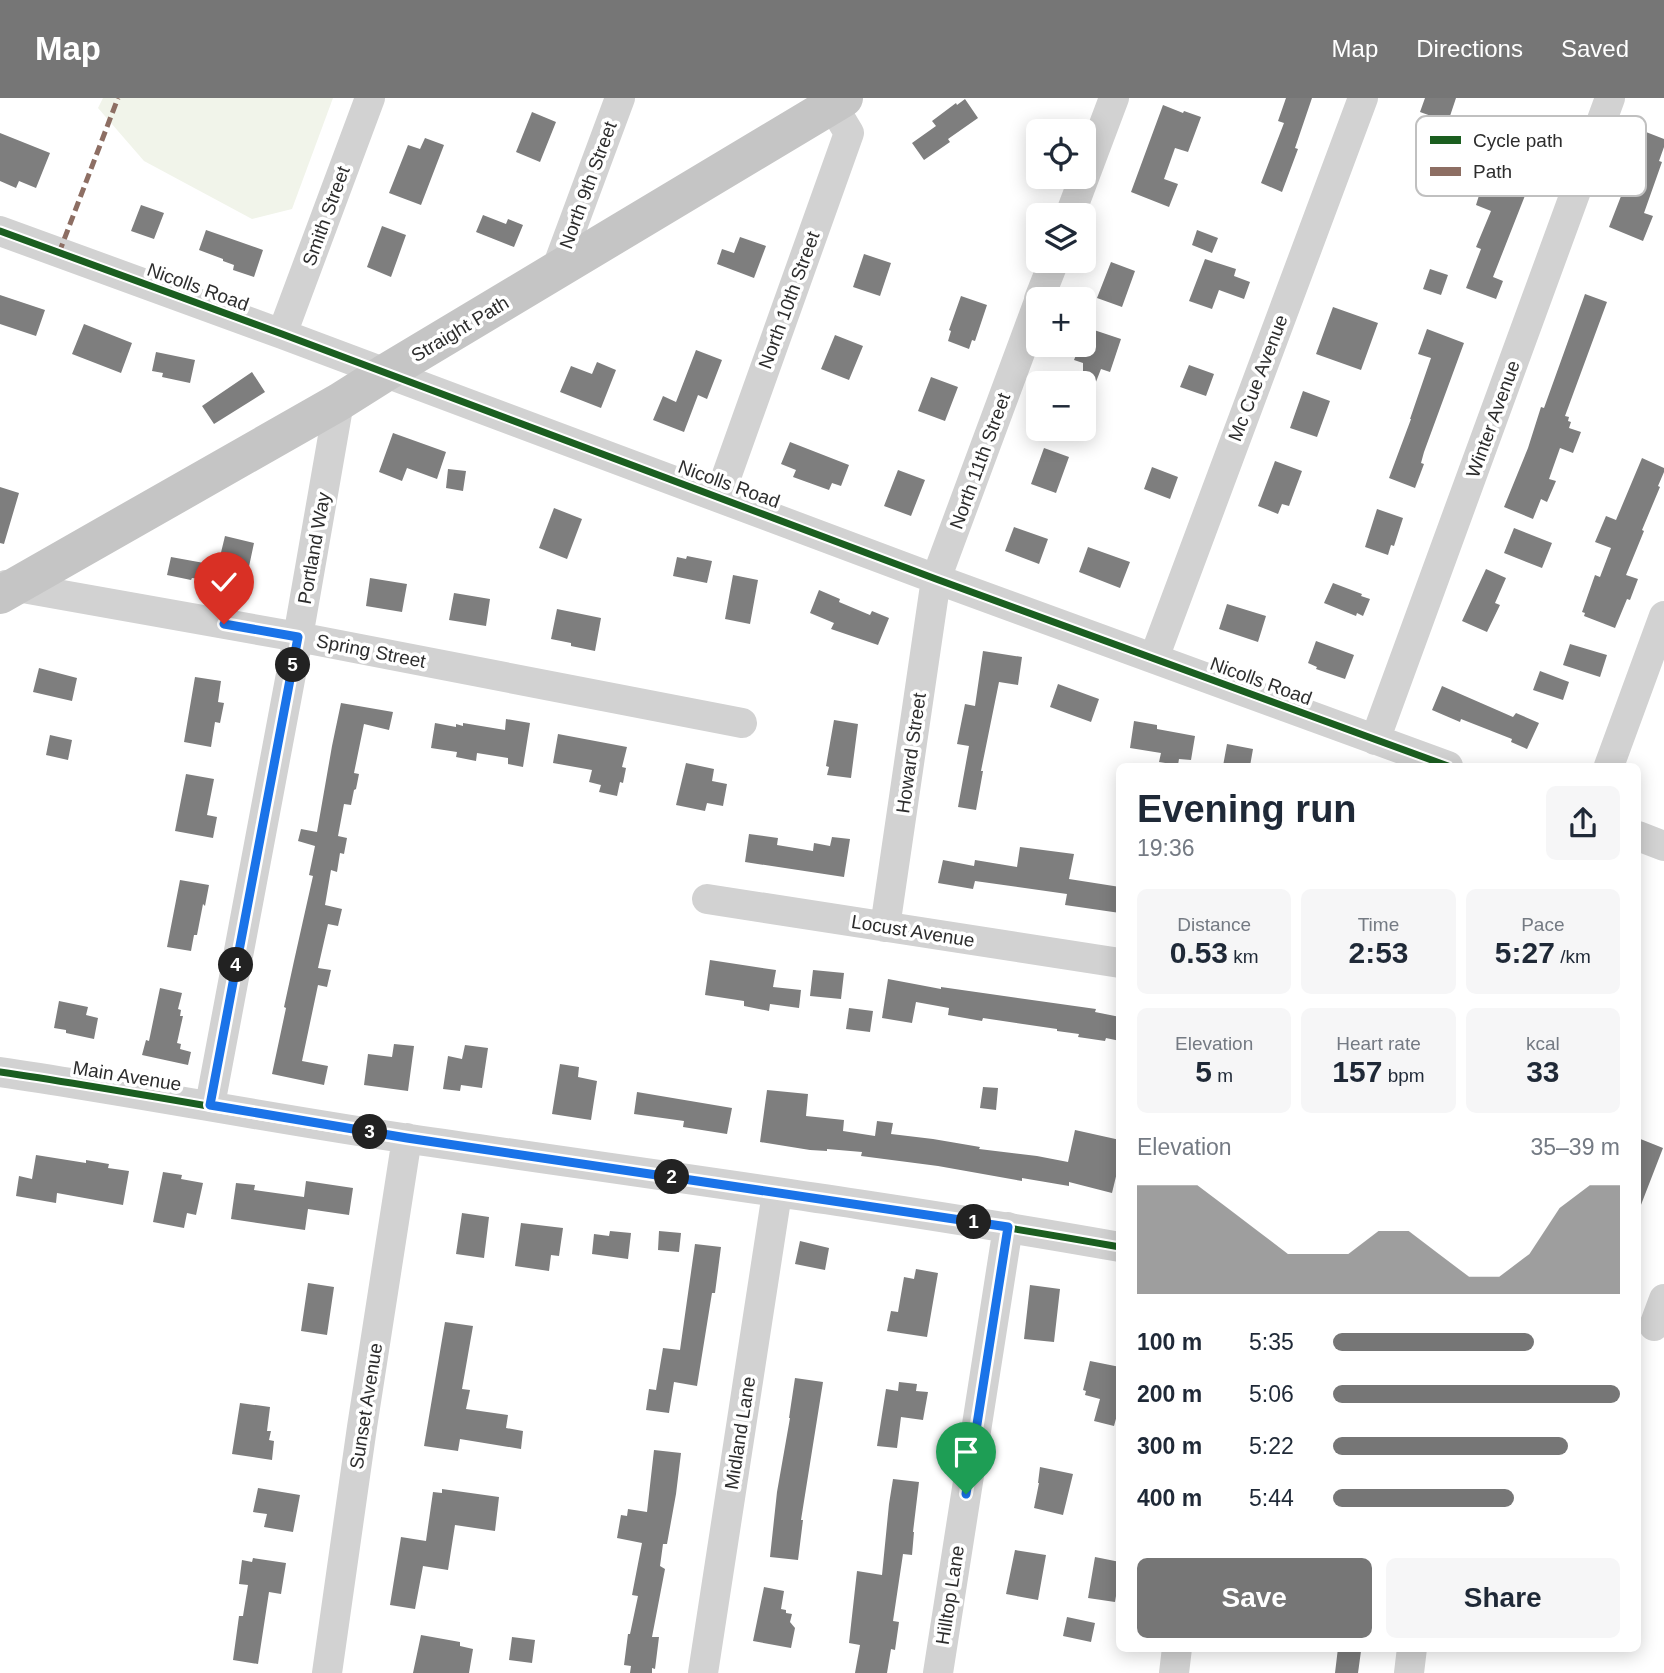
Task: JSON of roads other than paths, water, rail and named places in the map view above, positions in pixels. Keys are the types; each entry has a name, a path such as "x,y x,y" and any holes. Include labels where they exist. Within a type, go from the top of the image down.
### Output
{"main road":[{"name":"Straight Path","path":"5,589 340,402 835,100"}],"street":[{"name":"Smith Street","path":"282,334 370,98"},
{"name":"North 9th Street","path":"555,273 620,98"},
{"path":"1075,203 1114,98"},
{"name":"Mc Cue Avenue","path":"1154,658 1363,98"},
{"name":"Winter Avenue","path":"1603,116 1610,98"},
{"name":"North 10th Street","path":"719,497 849,133 835,100"},
{"name":"Winter Avenue","path":"1375,740 1574,196"},
{"name":"Nicolls Road","path":"0,231 1440,763"},
{"name":"North 11th Street","path":"936,579 1026,337"},
{"name":"Portland Way","path":"210,1105 340,402"},
{"name":"Howard Street","path":"885,926 936,579"},
{"name":"Spring Street","path":"5,589 298,637 742,723"},
{"path":"1610,763 1664,616"},
{"path":"1641,837 1664,846"},
{"name":"Locust Avenue","path":"706,899 1116,962"},
{"name":"Main Avenue","path":"0,1072 407,1138 1008,1227 1116,1246"},
{"name":"Sunset Avenue","path":"327,1673 407,1138"},
{"name":"Midland Lane","path":"703,1673 777,1193"},
{"name":"Hilltop Lane","path":"938,1673 1008,1227"},
{"path":"1174,1673 1177,1652"},
{"path":"1409,1673 1412,1652"}]}
